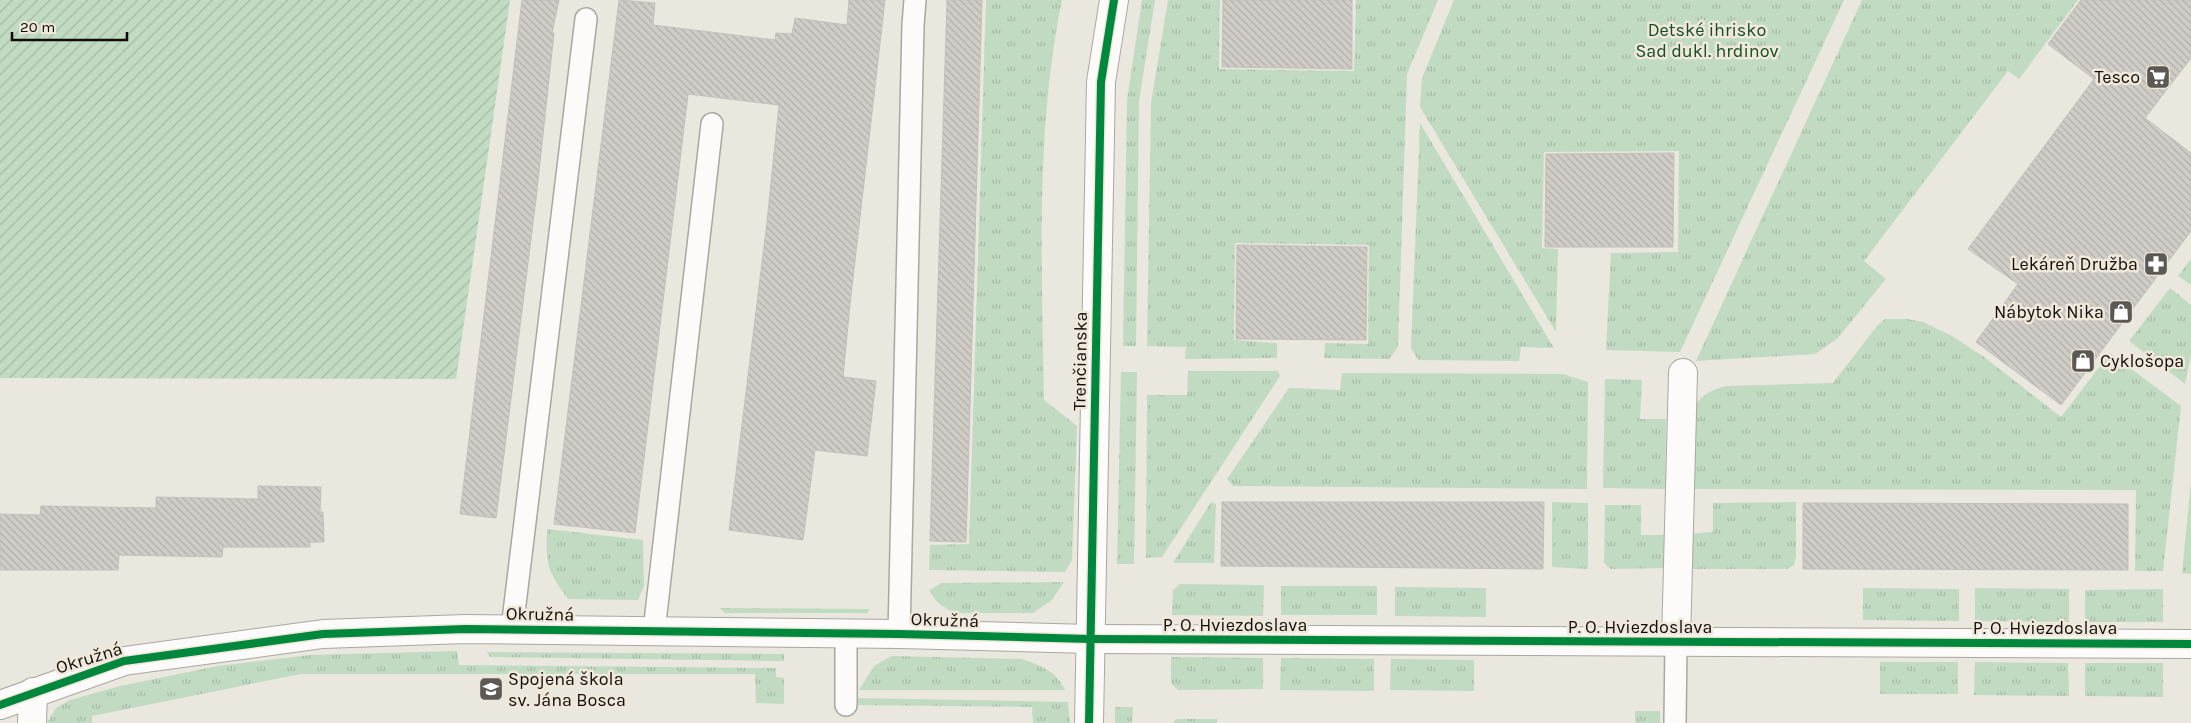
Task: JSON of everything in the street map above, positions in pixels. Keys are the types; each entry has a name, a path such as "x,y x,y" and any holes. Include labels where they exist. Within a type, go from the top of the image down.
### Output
{"street":[{"name":"Trenčianska","path":"1089,723 1101,82 1114,0"},
{"name":"P. O. Hviezdoslava","path":"1676,642 1683,373"},
{"name":"Okružná","path":"0,705 124,661 323,634 512,629 899,634 1090,640"},
{"name":"P. O. Hviezdoslava","path":"1090,640 2191,644"},
{"path":"32,723 33,692"}],"lane":[{"path":"899,634 912,25 916,0"},
{"path":"512,629 586,19"},
{"path":"654,631 712,124"},
{"path":"846,633 846,705"},
{"path":"1675,723 1676,642"}],"green space":[{"path":"0,0 510,0 456,379 0,378"},
{"path":"986,0 1062,0 1053,49 1044,149 1042,250 1044,400 1077,426 1072,560 1065,572 929,570 930,545 969,544"},
{"path":"1142,0 1155,0 1139,101 1136,346 1123,346 1127,100"},
{"path":"1168,0 1220,0 1219,69 1354,71 1356,0 1438,0 1407,74 1398,347 1389,359 1324,358 1325,343 1368,344 1369,245 1235,243 1234,340 1277,343 1277,358 1185,359 1186,347 1147,346 1151,103"},
{"name":"Detské ihrisko Sad dukl. hrdinov","path":"1454,0 1844,0 1680,352 1606,350 1611,253 1678,252 1679,151 1544,152 1542,248 1558,249 1556,332 1420,107 1422,78"},
{"path":"1862,0 2078,0 2019,79 2008,71 1864,261 1886,279 1837,339 1815,354 1696,361"},
{"path":"1420,123 1554,348 1521,347 1519,361 1418,360 1411,348"},
{"path":"2191,259 2191,285 2178,276"},
{"path":"2170,288 2191,305 2191,355 2185,384 2129,341"},
{"path":"1885,319 1907,319 1923,322 1952,336 1984,357 2061,417 2110,353 2181,406 2163,571 2135,571 2136,490 1689,489 1694,406 1704,395 1726,386 1833,383 1877,326"},
{"path":"1188,371 1278,371 1280,376 1162,557 1146,558 1147,395 1187,395"},
{"path":"1121,372 1137,372 1134,564 1117,564"},
{"path":"1342,373 1563,374 1588,382 1587,489 1233,486 1227,479 1289,388 1340,390"},
{"path":"1605,379 1642,380 1640,419 1666,419 1665,489 1603,488"},
{"path":"2191,482 2191,574 2182,573"},
{"path":"1211,502 1216,504 1214,563 1173,563"},
{"path":"1552,502 1588,503 1588,569 1552,567"},
{"path":"1796,502 1796,556 1794,565 1787,569 1687,569 1688,534 1713,532 1713,503"},
{"path":"1605,505 1641,505 1641,535 1669,535 1667,568 1611,569 1604,563"},
{"path":"547,529 643,540 644,586 638,600 568,599 551,573 547,559"},
{"path":"1064,582 1052,600 1033,613 954,613 939,604 929,591 941,583"},
{"path":"1180,584 1264,585 1263,616 1172,615 1173,590"},
{"path":"1281,586 1377,586 1377,615 1281,615"},
{"path":"1395,587 1486,588 1486,617 1395,616"},
{"path":"1863,588 1959,589 1959,621 1863,620"},
{"path":"1975,588 2069,589 2069,622 1975,621"},
{"path":"2163,589 2163,622 2085,622 2085,590"},
{"path":"719,608 870,609 867,613 725,613"},
{"path":"457,651 459,665 776,668 776,677 784,678 784,704 756,703 755,674 300,674 92,716 92,723 47,723 56,708 70,700 120,686 218,666 310,655"},
{"path":"487,652 784,654 784,661 490,657"},
{"path":"892,656 1022,659 1053,674 1065,690 859,690 874,666"},
{"path":"1171,657 1263,658 1263,689 1178,690 1171,683"},
{"path":"1281,658 1374,659 1374,691 1280,690"},
{"path":"1391,659 1474,660 1474,691 1390,690"},
{"path":"1880,662 1958,662 1958,694 1880,694"},
{"path":"1975,662 2068,663 2069,696 1974,695"},
{"path":"2085,663 2163,663 2163,697 2085,696"},
{"path":"856,698 1068,702 1070,723 1033,723 1032,707 853,705"},
{"path":"1115,707 1133,707 1132,723 1115,723"},
{"path":"1635,711 1660,711 1660,723 1635,723"},
{"path":"1176,719 1217,719 1217,723 1173,723"}],"building":[{"path":"522,0 559,0 552,33 554,33 536,199 496,518 460,514"},
{"path":"619,0 655,3 653,25 775,40 776,33 792,34 795,18 847,25 849,0 885,0 843,377 876,381 867,456 815,450 803,540 729,530 767,222 779,105 688,94 635,533 554,524"},
{"path":"947,0 982,0 966,542 930,541"},
{"path":"1223,0 1352,0 1352,69 1222,67"},
{"path":"2081,0 2191,0 2191,58 2145,118 2191,153 2191,231 2061,405 1976,342 2018,284 1968,249 2094,79 2048,44"},
{"path":"1674,153 1673,247 1545,247 1546,154"},
{"path":"1237,245 1367,247 1366,340 1236,339"},
{"path":"258,486 321,487 320,512 323,512 324,542 310,542 310,547 223,547 222,557 119,555 118,570 0,570 0,514 40,515 41,506 156,508 156,497 258,499"},
{"path":"1222,502 1544,502 1543,569 1221,566"},
{"path":"1803,503 2128,504 2128,570 1803,569"}],"cycle path":[{"path":"1089,723 1101,82 1114,0"},
{"path":"0,705 124,661 323,634 465,629 899,634 1090,639 2191,644"}],"place":[{"name":"Tesco","path":"2158,77"},
{"name":"Lekáreň Družba","path":"2156,264"},
{"name":"Nábytok Nika","path":"2121,312"},
{"name":"Cyklošopa","path":"2083,361"},
{"name":"Spojená škola sv. Jána Bosca","path":"491,689"}]}
